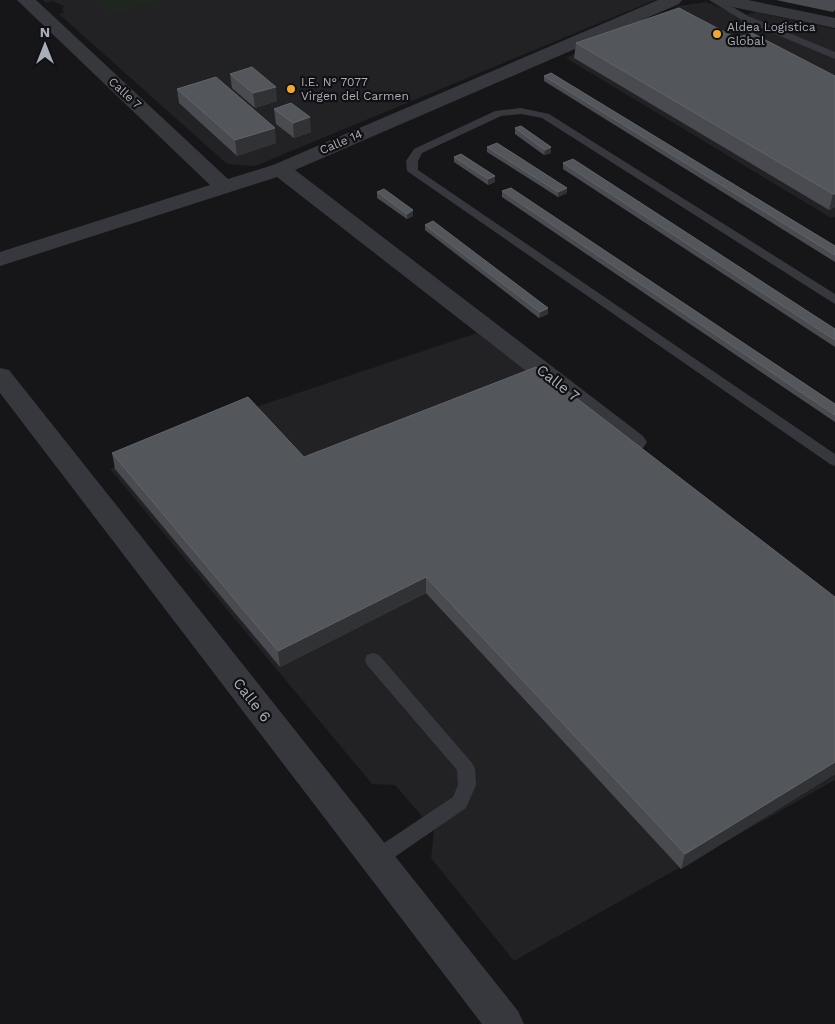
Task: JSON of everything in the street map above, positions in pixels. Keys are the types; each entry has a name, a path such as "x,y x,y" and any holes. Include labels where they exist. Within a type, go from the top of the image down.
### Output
{"street":[{"name":"Calle 7","path":"26,0 225,187"},
{"name":"Calle 14","path":"0,258 280,168 673,0"},
{"path":"723,0 835,23"},
{"name":"Calle 7","path":"280,168 655,459"},
{"path":"6,384 504,1024"},
{"name":"Calle 6","path":"6,384 504,1024"}],"lane":[{"path":"714,0 745,18 835,56"},
{"path":"835,300 545,116 521,111 499,113 418,151 412,161 413,171 835,461"},
{"path":"372,660 466,768 468,785 460,802 376,858"}],"shaded area":[{"name":"I.E. N° 7077 Virgen del Carmen","path":"43,0 655,0 255,166 227,164 59,14 64,13 62,10 64,6 52,1 46,3"},
{"path":"98,0 164,0 115,14"},
{"path":"706,2 741,16 756,12 835,29 835,217 831,218 566,58 679,6"},
{"path":"477,333 835,610 835,780 514,961 431,858 434,830 395,785 372,784 110,469 259,406"}],"building":[{"path":"679,8 736,38 752,33 835,76 835,194 576,43"},
{"path":"252,67 276,87 253,93 230,74"},
{"path":"551,73 835,246 835,255 544,76"},
{"path":"216,77 275,128 235,140 177,89"},
{"path":"291,103 310,117 293,123 274,109"},
{"path":"521,126 551,147 545,150 515,128"},
{"path":"497,143 567,188 558,192 487,147"},
{"path":"461,154 495,176 488,179 454,157"},
{"path":"573,159 835,329 835,340 563,163"},
{"path":"511,188 835,404 835,415 502,191"},
{"path":"384,189 413,210 407,214 377,192"},
{"path":"433,221 548,308 540,312 425,225"},
{"path":"536,367 835,597 835,762 685,854 426,577 278,651 112,453 248,397 304,457"}],"place":[{"name":"Aldea Logistica Global","path":"717,34"},
{"name":"I.E. N° 7077 Virgen del Carmen","path":"291,89"}]}
